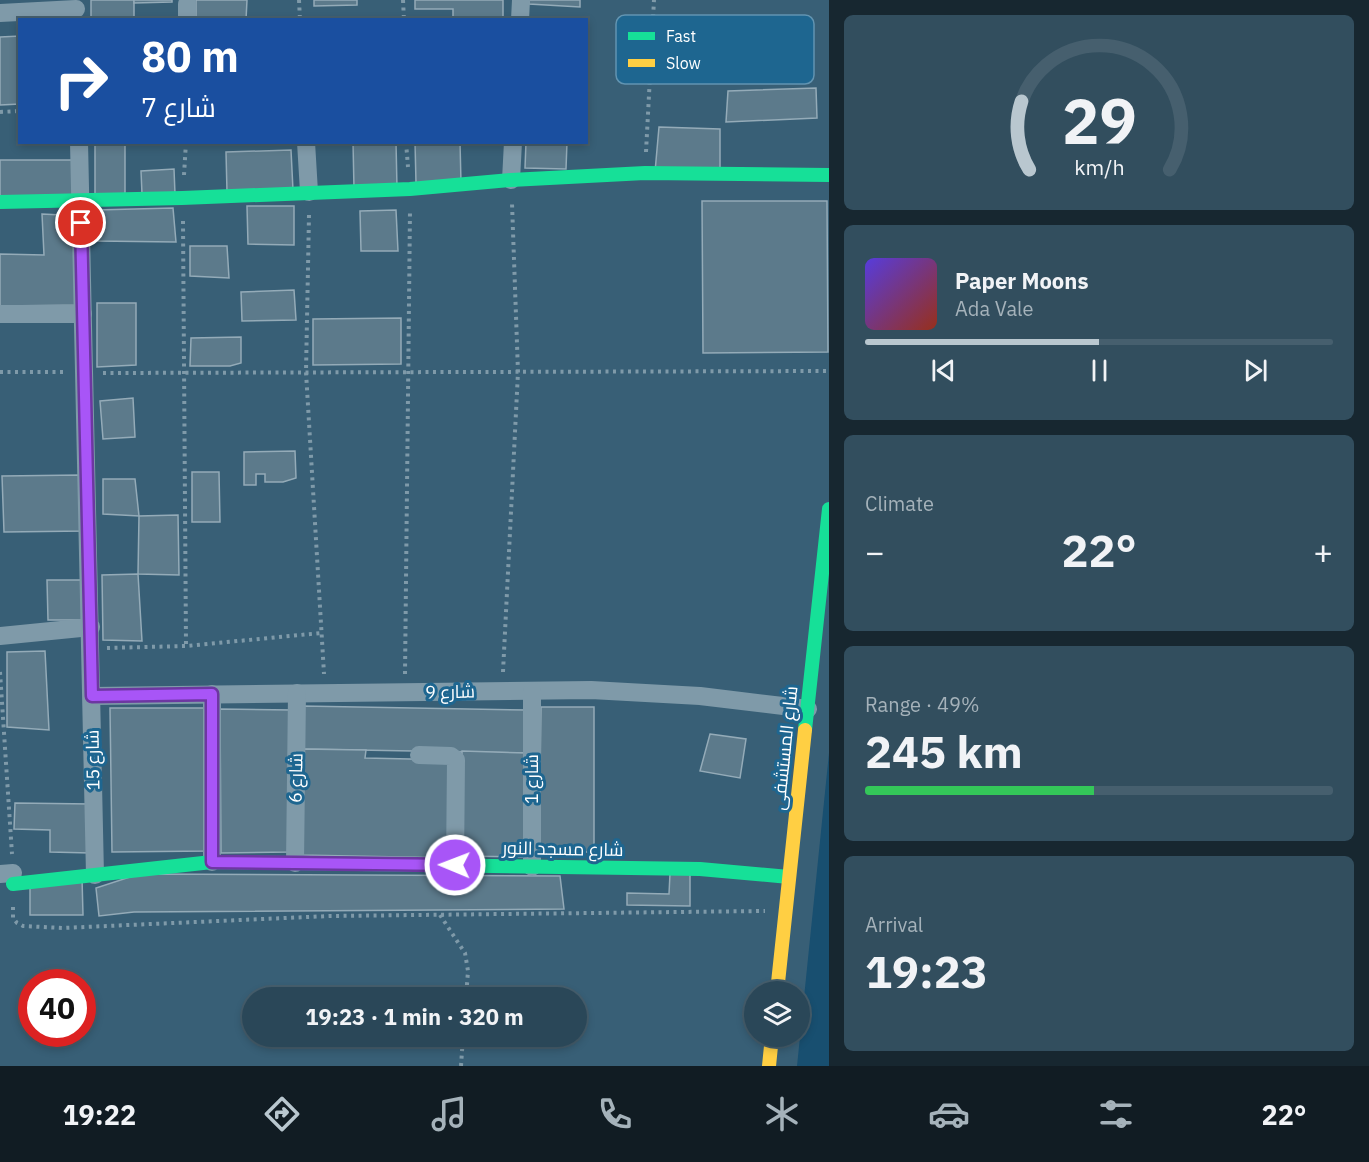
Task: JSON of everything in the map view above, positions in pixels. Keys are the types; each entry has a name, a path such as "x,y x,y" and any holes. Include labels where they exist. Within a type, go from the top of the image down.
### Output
{"street":[{"path":"520,18 521,0"},
{"path":"0,13 76,10"},
{"name":"شارع 15","path":"80,144 95,874"},
{"path":"306,144 309,192"},
{"path":"511,180 513,144"},
{"path":"0,202 410,189 511,180 645,173 829,175"},
{"path":"0,314 83,314"},
{"name":"شارع المستشفى","path":"778,981 829,509"},
{"path":"0,636 91,627"},
{"name":"شارع 9","path":"92,696 502,691 645,692 743,700 807,710"},
{"name":"شارع 1","path":"532,691 532,867"},
{"name":"شارع 6","path":"295,863 297,693"},
{"path":"212,694 212,862"},
{"path":"419,755 451,756 456,760 455,865"},
{"name":"شارع مسجد النور","path":"9,877 95,874 212,862 700,869 789,877"},
{"path":"769,1066 771,1047"}],"path":[{"path":"299,0 300,18"},
{"path":"403,0 404,18"},
{"path":"653,15 654,0"},
{"path":"645,173 650,84"},
{"path":"0,112 18,111"},
{"path":"186,144 182,198 186,646"},
{"path":"405,692 410,189 406,144"},
{"path":"502,691 518,372 511,180"},
{"path":"309,192 306,372 326,693"},
{"path":"0,372 829,371"},
{"path":"91,648 186,646 321,633"},
{"path":"0,672 9,877 13,918 23,926 52,928 330,916 786,911"},
{"path":"439,914 465,953 468,971 467,987"},
{"path":"460,1066 462,1047"}],"water":[{"path":"829,753 829,1066 797,1066 799,1047 810,1047 810,981 806,981"}],"building":[{"path":"91,0 134,0 134,18 91,18"},
{"path":"134,0 172,0 172,2 134,3"},
{"path":"196,0 247,0 246,18 196,18"},
{"path":"314,0 357,0 357,5 314,6"},
{"path":"415,0 503,0 503,18 453,18 453,9 415,9"},
{"path":"529,0 580,0 580,7 529,4"},
{"path":"18,36 18,104 0,105 0,37"},
{"path":"816,88 817,118 726,122 728,91"},
{"path":"659,127 720,129 720,171 655,172"},
{"path":"95,144 125,144 125,195 95,196"},
{"path":"353,144 396,144 397,188 354,189"},
{"path":"415,144 460,144 461,183 416,183"},
{"path":"526,144 567,144 566,169 525,168"},
{"path":"291,150 293,190 227,192 226,152"},
{"path":"0,160 78,160 80,198 0,199"},
{"path":"174,169 175,194 142,194 141,171"},
{"path":"702,201 827,201 828,352 703,353"},
{"path":"247,206 294,206 294,245 248,244"},
{"path":"173,208 176,242 96,241 96,210"},
{"path":"396,210 398,251 361,251 360,211"},
{"path":"42,214 81,216 83,305 0,306 0,254 44,255"},
{"path":"190,246 227,246 229,278 190,276"},
{"path":"294,290 296,320 242,321 241,292"},
{"path":"97,303 136,303 136,365 97,367"},
{"path":"401,318 401,364 313,365 313,319"},
{"path":"241,337 241,363 230,366 190,366 191,338"},
{"path":"133,398 135,437 103,439 100,401"},
{"path":"295,451 296,478 283,482 265,482 265,474 256,474 256,485 244,485 244,452"},
{"path":"192,472 219,472 220,522 192,522"},
{"path":"81,475 85,531 4,532 2,476"},
{"path":"103,479 135,479 139,516 103,514"},
{"path":"178,515 179,575 138,574 139,516"},
{"path":"138,574 142,641 103,640 102,575"},
{"path":"47,580 86,580 87,620 48,620"},
{"path":"45,651 49,730 7,727 7,652"},
{"path":"302,706 527,710 526,753 302,749"},
{"path":"541,707 594,707 594,852 539,852"},
{"path":"110,708 207,708 208,851 112,852"},
{"path":"220,709 292,710 289,852 221,853"},
{"path":"710,734 746,739 740,778 700,771"},
{"path":"302,749 366,750 365,758 455,760 454,858 300,855"},
{"path":"462,751 526,753 525,857 460,856"},
{"path":"15,803 91,804 90,853 50,852 50,830 14,829"},
{"path":"139,874 560,876 564,909 134,912 99,916 96,888"},
{"path":"670,874 690,874 690,906 627,905 627,893 669,894"},
{"path":"82,878 83,915 30,915 30,887"}],"traffic: fast":[{"path":"0,202 410,189 511,180 645,173 829,175"},
{"path":"805,730 829,509"},
{"path":"13,884 212,862 700,869 789,877"}],"traffic: slow":[{"path":"778,981 805,730"},
{"path":"769,1066 771,1047"}],"route":[{"path":"81,223 92,696 212,694 212,862 455,865"}]}
